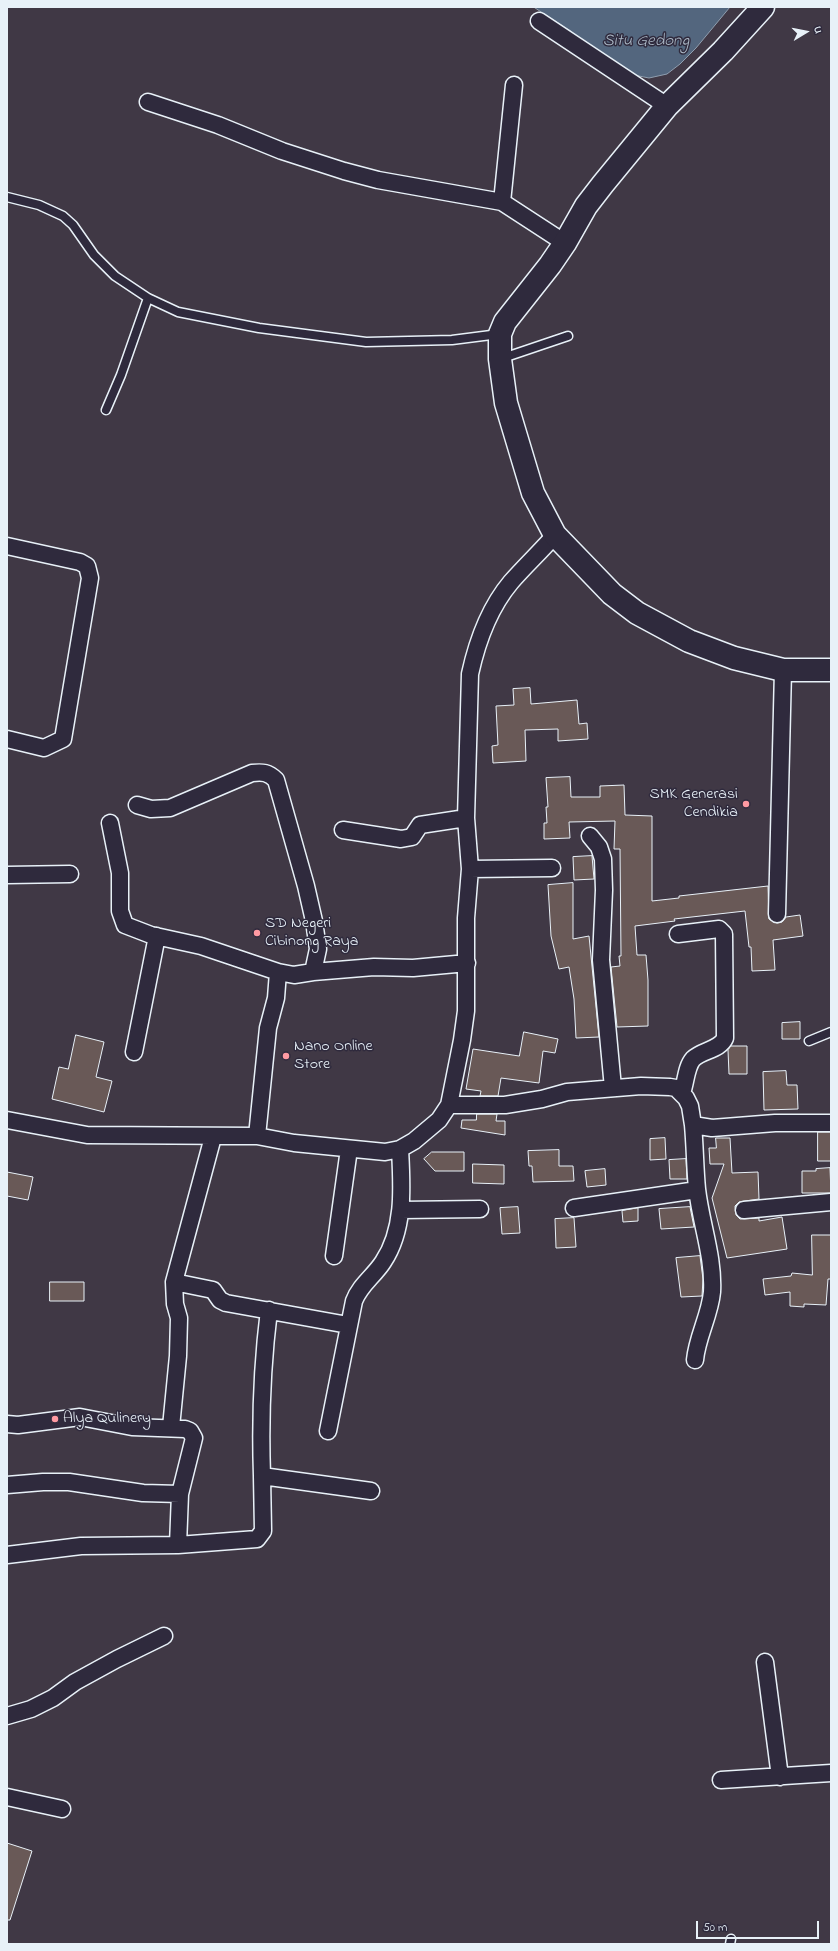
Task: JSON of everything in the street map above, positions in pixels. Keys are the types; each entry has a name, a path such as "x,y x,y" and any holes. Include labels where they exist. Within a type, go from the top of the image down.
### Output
{"street":[{"path":"763,7 723,51 667,106 598,189 586,206 565,242 506,322 500,359 506,403 537,502 555,535 612,594 637,613 689,641 714,651 760,665 783,670 831,670"},
{"path":"539,21 667,106"},
{"path":"502,202 514,85"},
{"path":"148,102 218,124 282,151 344,171 378,180 502,202 565,242"},
{"path":"7,1120 87,1135 213,1137 257,1136 294,1143 385,1152 400,1149 414,1141 440,1120 449,1105 466,1011 466,918 470,869 466,818 470,674 476,651 494,609 510,583 555,535"},
{"path":"7,546 80,562 87,566 90,572 90,578 63,739 44,748 7,739"},
{"path":"777,914 783,670"},
{"path":"137,805 151,809 170,808 252,773 263,772 276,780 308,893 318,949 313,972"},
{"path":"343,830 401,839 412,837 420,825 466,818"},
{"path":"110,823 120,873 120,911 125,925 135,930 201,946 278,972 294,975 374,966 413,968 467,962"},
{"path":"590,836 599,847 603,859 604,890 601,960 613,1088"},
{"path":"470,869 552,868"},
{"path":"7,875 70,874"},
{"path":"678,934 719,929 724,934 723,1043 703,1052 693,1060 688,1070 682,1093"},
{"path":"134,1052 157,936"},
{"path":"257,1136 268,1028 276,998 278,972"},
{"path":"449,1105 505,1105 542,1099 567,1092 613,1088 670,1087 676,1088 682,1093 690,1106 693,1126 697,1190 707,1237 712,1276 712,1294 696,1350 695,1360"},
{"path":"693,1126 712,1128 775,1123 831,1123"},
{"path":"171,1427 178,1356 179,1318 175,1304 174,1282 213,1137"},
{"path":"334,1256 349,1149"},
{"path":"328,1431 348,1325 357,1292 384,1262 391,1247 401,1210 402,1180 400,1149"},
{"path":"574,1208 697,1190"},
{"path":"744,1210 831,1202"},
{"path":"401,1210 480,1209"},
{"path":"174,1282 212,1290 220,1300 226,1303 348,1325"},
{"path":"7,1555 81,1546 178,1545 257,1539 263,1532 260,1432 262,1361 269,1310"},
{"path":"7,1424 18,1425 80,1417 132,1427 171,1427 190,1431 194,1438 180,1494 178,1545"},
{"path":"262,1476 371,1491"},
{"path":"7,1485 43,1482 68,1482 143,1493 180,1494"},
{"path":"7,1716 31,1708 53,1698 75,1682 117,1658 164,1636"},
{"path":"765,1662 780,1777"},
{"path":"721,1780 831,1773"},
{"path":"7,1797 62,1809"}],"lane":[{"path":"7,197 39,205 63,216 73,225 94,255 115,276 148,298 178,312 259,328 366,342 452,340 506,322"},
{"path":"106,410 121,375 148,298"},
{"path":"500,359 568,336"},
{"path":"809,1040 831,1032"}],"water":[{"name":"Situ Gedong","path":"534,7 730,7 696,48 680,64 667,74 649,78 634,75 590,52 572,32"}],"building":[{"path":"530,688 531,704 577,700 579,724 587,723 588,739 558,741 558,729 525,730 526,761 493,763 492,746 498,745 496,706 514,705 513,689"},
{"path":"570,777 571,797 600,797 600,786 624,785 625,815 652,816 652,901 679,898 679,896 768,886 769,919 777,923 782,922 786,917 800,915 803,936 773,940 775,970 752,971 751,947 749,947 745,911 674,919 675,921 635,926 637,955 646,955 648,980 648,1026 617,1027 611,967 620,966 619,956 621,956 620,849 614,849 615,821 569,822 570,838 544,839 544,823 547,823 546,807 548,807 546,778"},
{"path":"592,856 594,879 574,880 573,857"},
{"path":"573,883 573,939 589,936 599,1037 576,1038 574,999 569,967 559,969 551,936 548,885"},
{"path":"800,1022 800,1039 782,1039 782,1023"},
{"path":"524,1032 558,1039 555,1053 543,1051 539,1083 501,1078 498,1096 480,1096 481,1091 466,1089 473,1049 519,1056"},
{"path":"76,1035 104,1042 96,1077 112,1081 104,1112 52,1099 59,1067 68,1069"},
{"path":"731,1046 747,1046 747,1074 729,1074 728,1050"},
{"path":"786,1071 787,1085 797,1085 798,1109 764,1110 763,1072"},
{"path":"477,1114 497,1114 496,1121 505,1121 505,1135 461,1128 462,1120 476,1120"},
{"path":"818,1132 831,1132 831,1161 818,1161"},
{"path":"665,1138 666,1159 650,1160 650,1139"},
{"path":"716,1138 730,1138 732,1173 758,1172 759,1199 739,1202 735,1206 736,1215 740,1219 759,1218 759,1221 782,1217 787,1249 727,1258 712,1198 724,1164 710,1164 709,1148 716,1148"},
{"path":"559,1150 559,1166 573,1166 574,1181 533,1182 532,1166 529,1166 528,1151"},
{"path":"432,1152 464,1152 464,1171 435,1171 424,1159"},
{"path":"686,1159 687,1179 670,1179 669,1160"},
{"path":"473,1164 504,1165 504,1184 473,1183"},
{"path":"830,1168 831,1193 802,1193 802,1171 816,1171 816,1169"},
{"path":"605,1169 606,1185 587,1187 585,1171"},
{"path":"7,1172 33,1177 28,1200 7,1196"},
{"path":"518,1207 520,1233 502,1234 500,1208"},
{"path":"690,1207 694,1227 661,1229 659,1209"},
{"path":"638,1208 638,1221 623,1222 622,1211"},
{"path":"574,1218 576,1247 556,1248 555,1219"},
{"path":"812,1235 831,1235 831,1279 828,1279 826,1305 804,1304 804,1307 790,1306 790,1292 765,1295 763,1279 791,1276 792,1273 812,1275"},
{"path":"700,1256 703,1279 702,1296 681,1297 676,1258"},
{"path":"50,1282 84,1282 84,1301 50,1301"},
{"path":"7,1843 32,1851 10,1920 7,1920"}],"place":[{"name":"SMK Generasi Cendikia","path":"746,804"},
{"name":"SD Negeri Cibinong Raya","path":"257,933"},
{"name":"Nano Online Store","path":"286,1056"},
{"name":"Alya Qulinery","path":"55,1419"}]}
